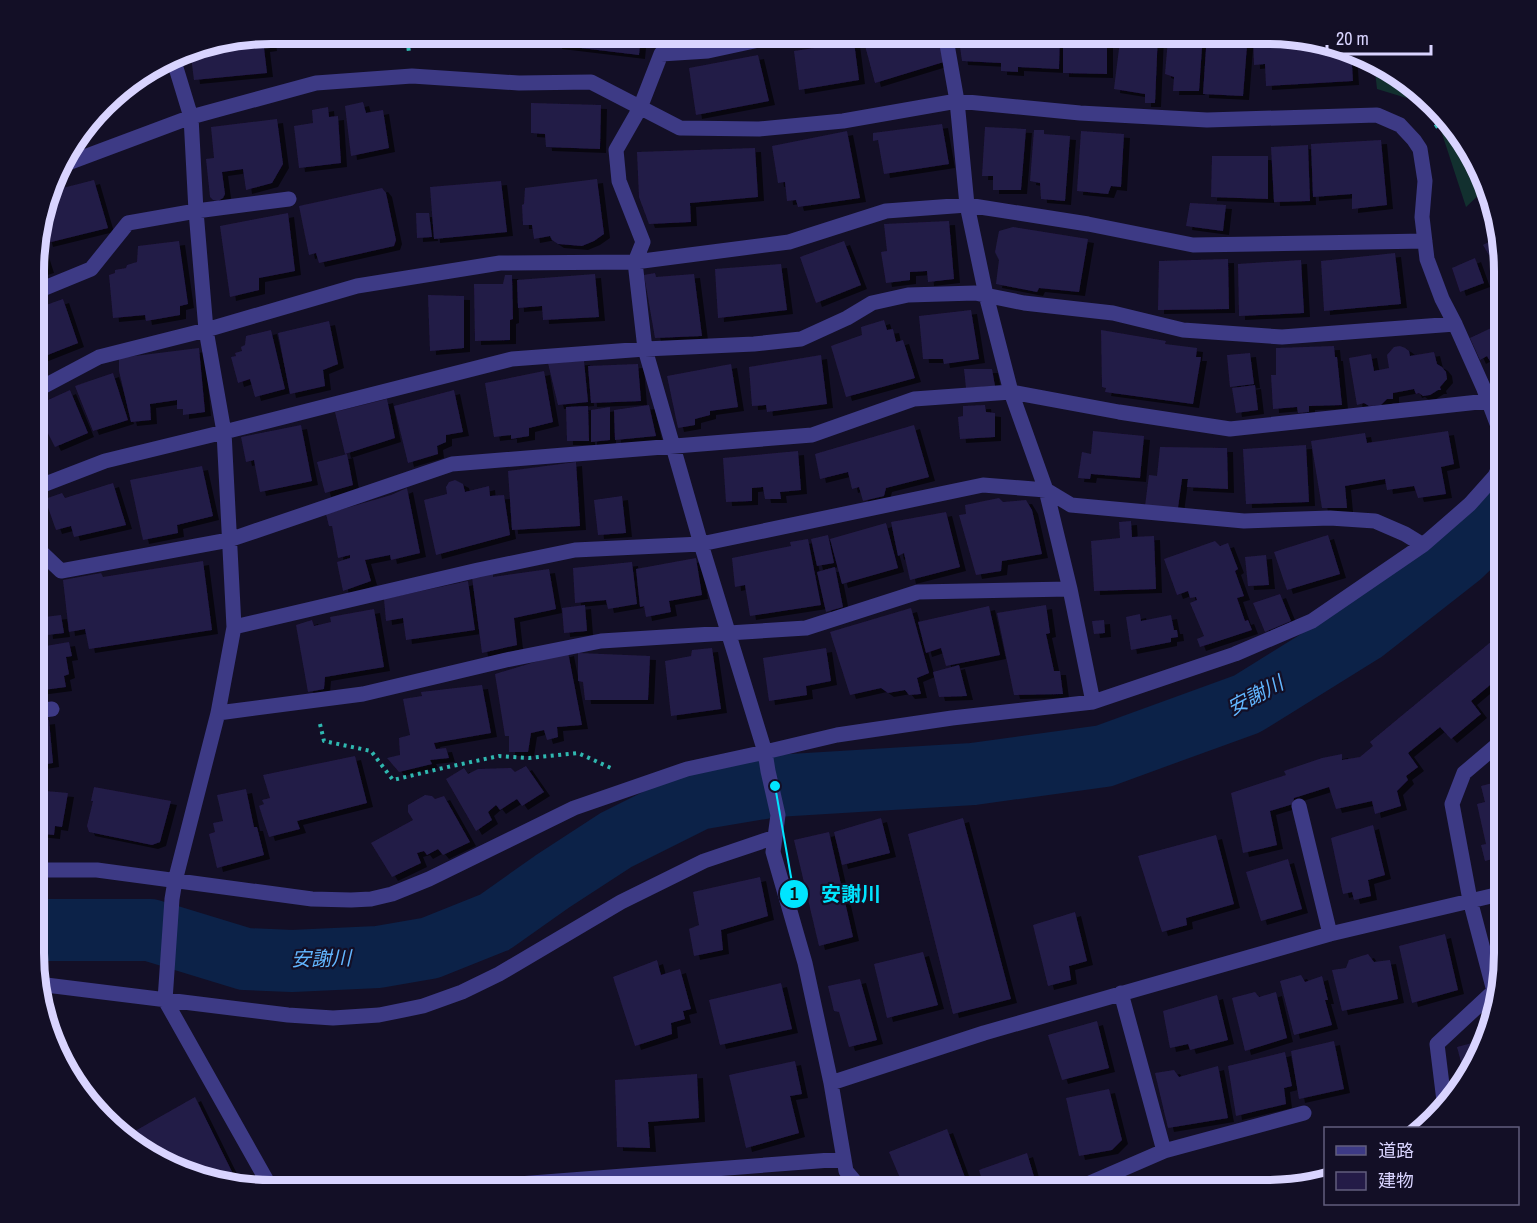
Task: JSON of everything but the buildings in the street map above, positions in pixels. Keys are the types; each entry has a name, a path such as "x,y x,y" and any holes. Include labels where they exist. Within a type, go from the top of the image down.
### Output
{"street":[{"path":"740,44 708,51 661,54 640,108 616,150 618,181 643,242 635,262 645,349 701,544 765,752 778,815 773,852 805,963 831,1083 846,1171 854,1180"},
{"path":"947,44 957,101 967,205 986,295 1011,392 1046,490 1070,589 1093,702"},
{"path":"175,65 191,117 206,330 224,432 234,627 218,713 175,881 165,1000 266,1180"},
{"path":"71,162 191,117 316,83 412,76 519,83 591,82 680,128 759,129 843,121 957,101 1080,113 1207,120 1377,116 1400,125 1420,149 1425,182 1422,217 1427,259 1442,299 1494,416"},
{"path":"44,288 91,269 128,222 289,199"},
{"path":"44,386 99,357 206,330 357,286 500,263 635,262 789,242 886,211 967,205 1088,224 1193,245 1425,241"},
{"path":"44,484 105,461 512,359 801,339 848,318 872,303 908,295 975,293 1024,303 1113,313 1183,330 1282,337 1455,324"},
{"path":"44,555 61,571 229,540 452,464 812,435 914,399 1011,392 1230,429 1488,401"},
{"path":"44,870 97,870 312,899 371,899 392,894 429,879 574,808 687,769 837,735 952,718 1093,702 1235,654 1312,621 1423,545 1470,504 1494,477"},
{"path":"234,627 478,570 575,550 701,544 983,485 1046,490 1071,505 1244,521 1330,518 1376,521 1423,545"},
{"path":"218,713 363,694 506,660 601,641 806,628 918,592 1070,589"},
{"path":"44,710 52,709"},
{"path":"1492,983 1470,900 1452,804 1464,773 1494,748"},
{"path":"1299,806 1330,934"},
{"path":"46,985 288,1015 333,1018 379,1015 423,1006 462,992 499,974 621,902 704,861 775,837"},
{"path":"831,1083 984,1033 1121,993 1330,934 1494,895"},
{"path":"1121,993 1164,1151"},
{"path":"1443,1095 1437,1044 1489,995"},
{"path":"1097,1180 1164,1151 1304,1113"},
{"path":"571,1180 844,1159"}],"path":[{"path":"314,700 324,741 372,751 393,780 499,756 529,758 578,753 644,784"}],"green space":[{"path":"1375,71 1405,90 1417,101 1377,89"},
{"path":"1438,123 1463,157 1480,194 1466,207"}],"waterway":[{"name":"安謝川","path":"44,930 150,930 245,959 292,961 378,957 430,948 495,922 616,840 698,799 775,786 973,774 1104,756 1247,704 1363,632 1460,556 1494,524"}],"place":[{"name":"安謝川","path":"775,786"}]}
